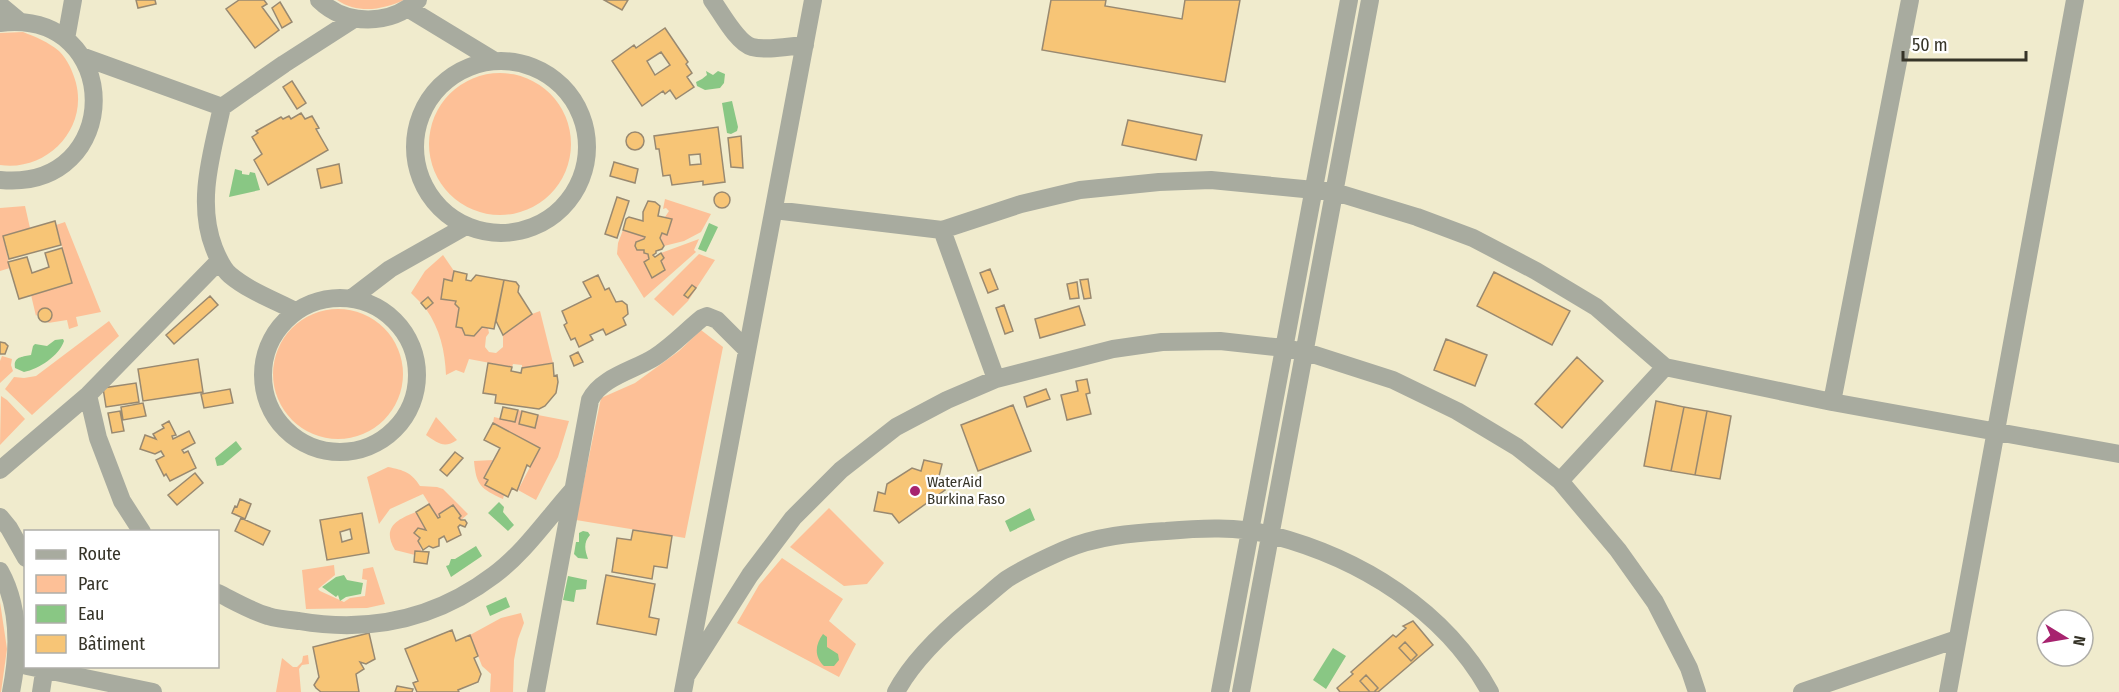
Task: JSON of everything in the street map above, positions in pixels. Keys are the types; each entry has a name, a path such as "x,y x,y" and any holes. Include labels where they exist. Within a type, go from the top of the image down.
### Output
{"street":[{"path":"66,39 73,0"},
{"path":"319,0 329,9 354,19 383,19 413,4 493,60"},
{"path":"712,0 745,44 762,48 805,45"},
{"path":"685,684 813,0"},
{"path":"1832,402 1910,0"},
{"path":"1948,692 1994,431 2075,0"},
{"path":"1220,692 1349,1 1369,3 1306,352 1241,692"},
{"path":"0,5 19,21"},
{"path":"296,311 230,275 219,261 207,231 204,199 222,107 354,19"},
{"path":"0,23 19,21 44,26 66,39 81,56 93,80 95,107 89,133 74,155 53,172 28,180 0,180"},
{"path":"81,56 222,107"},
{"path":"493,60 522,62 548,73 569,92 583,118 588,146 583,174 570,200 549,219 522,231 494,233 466,226 442,210 425,188 416,161 416,133 425,106 442,83 466,68 493,60"},
{"path":"774,210 942,230 1021,204 1080,190 1159,182 1211,180 1335,192 1417,217 1473,238 1536,271 1596,307 1665,367 1832,402 2119,454"},
{"path":"352,298 390,269 466,226"},
{"path":"942,230 996,378"},
{"path":"0,470 88,395 219,261"},
{"path":"332,297 352,298 378,306 398,323 412,346 418,372 414,399 402,422 383,441 358,451 331,453 306,445 284,430 269,407 262,381 265,354 276,330 296,311 313,302 332,297"},
{"path":"536,692 590,400 596,390 656,357 707,316 717,321 747,350"},
{"path":"685,684 750,575 793,518 841,470 896,427 947,400 996,378 1113,349 1162,342 1220,341 1306,352 1393,380 1458,411 1516,447 1560,481 1618,550 1655,602 1689,668 1697,692"},
{"path":"1560,481 1665,367"},
{"path":"88,395 98,438 122,501 141,530"},
{"path":"219,593 268,616 328,626 363,626 417,616 463,596 495,575 521,550 573,490"},
{"path":"0,517 24,554"},
{"path":"896,692 904,678 951,625 1008,579 1066,549 1130,533 1197,529 1250,531 1270,535 1350,562 1398,591 1447,633 1490,692"},
{"path":"0,571 16,621 23,666 11,692"},
{"path":"1802,692 1957,639"},
{"path":"41,692 45,669 153,692"}],"green space":[{"path":"337,0 404,0 379,8 362,9"},
{"path":"23,32 55,48 68,62 76,83 78,100 76,117 60,144 47,155 33,162 0,165 0,33"},
{"path":"500,73 527,79 550,94 565,117 571,144 565,171 550,194 527,209 500,215 473,209 450,194 435,171 429,144 435,117 450,94 473,79"},
{"path":"665,199 711,214 701,232 684,241 664,246 662,233 667,234 672,219 665,217 669,211 666,208 663,209"},
{"path":"25,206 30,228 3,236 10,268 0,271 0,208"},
{"path":"65,222 101,312 76,317 78,326 69,329 67,320 48,323 52,316 47,309 41,309 36,316 31,295 72,283 56,225"},
{"path":"623,230 645,237 636,242 637,250 644,250 644,253 648,254 652,278 665,270 661,261 664,258 661,253 699,239 694,250 696,252 644,298 617,254"},
{"path":"699,254 715,260 688,301 673,316 654,299"},
{"path":"443,255 454,271 452,281 444,280 441,298 456,301 465,335 474,336 482,327 488,328 485,347 489,352 496,353 503,347 503,335 532,314 540,311 553,363 522,368 522,365 513,364 512,367 469,359 464,373 456,370 446,375 441,340 426,309 433,302 428,297 421,303 411,293 425,271"},
{"path":"338,309 363,314 384,328 398,349 403,374 398,399 384,420 363,434 338,439 313,434 292,420 278,399 273,374 278,349 292,328 313,314"},
{"path":"109,321 119,336 32,415 5,389 14,377 36,376"},
{"path":"701,330 723,347 685,538 576,520 601,398 635,383 679,351"},
{"path":"2,356 12,359 13,371 0,383 0,361"},
{"path":"1,396 25,419 0,445"},
{"path":"518,410 522,411 519,424 535,427 538,415 569,421 558,457 536,500 518,490 540,448 493,423 494,417 515,422"},
{"path":"436,417 457,440 445,444 426,435"},
{"path":"493,460 484,477 488,480 485,485 504,495 503,499 485,489 476,476 474,461"},
{"path":"388,467 407,473 420,486 443,489 468,514 461,520 459,518 461,516 453,505 439,514 438,518 423,494 390,509 379,524 367,477"},
{"path":"829,508 884,563 867,584 844,586 790,547"},
{"path":"416,512 426,530 418,528 414,533 420,538 418,541 422,552 416,551 415,555 395,550 391,542 391,530 398,521"},
{"path":"782,558 843,599 829,621 856,644 839,677 737,623 759,585"},
{"path":"334,565 335,575 318,589 320,591 344,602 350,598 365,596 367,580 362,579 363,569 373,567 385,604 367,608 306,609 302,570"},
{"path":"0,602 7,649 1,692 0,692"},
{"path":"521,613 524,623 514,660 513,692 490,692 491,674 482,666 470,635 501,618"},
{"path":"308,655 309,664 302,665 299,669 301,692 276,692 282,658 293,667 297,667 302,662 303,656"}],"water":[{"path":"706,71 713,75 718,71 725,74 724,83 720,88 705,90 697,86 696,82 707,75"},
{"path":"732,101 738,127 737,131 731,134 727,133 722,103"},
{"path":"235,169 242,171 242,174 255,173 260,190 229,197"},
{"path":"709,223 718,227 706,252 698,249"},
{"path":"63,339 58,352 42,365 24,372 15,368 17,359 31,355 35,344 47,346 55,340"},
{"path":"236,441 242,449 223,465 217,466 215,458"},
{"path":"499,502 504,507 503,512 514,525 508,531 488,513"},
{"path":"1030,508 1035,520 1010,532 1005,521"},
{"path":"583,531 590,535 585,547 588,559 578,558 574,554 576,542 579,542 579,533"},
{"path":"476,546 482,556 451,577 446,566 449,565 451,559 455,559"},
{"path":"344,575 347,580 363,583 361,594 346,597 340,601 338,595 336,597 322,587 336,577"},
{"path":"568,576 587,580 586,589 576,590 574,602 563,600"},
{"path":"506,597 510,607 490,616 486,606"},
{"path":"823,634 827,637 827,647 838,654 839,660 834,666 824,666 818,658 817,646"},
{"path":"1333,648 1346,656 1326,689 1313,680"}],"building":[{"path":"136,0 155,0 156,4 138,8"},
{"path":"239,0 264,0 267,4 262,7 279,30 255,48 226,9"},
{"path":"604,0 628,0 622,10"},
{"path":"1051,0 1106,0 1105,6 1182,19 1185,0 1240,0 1225,82 1042,50"},
{"path":"280,2 292,22 282,28 272,8"},
{"path":"665,28 688,62 686,64 692,73 687,77 694,87 676,99 670,90 665,94 663,91 642,106 612,61 634,45 636,48","holes":["661,52 670,65 655,75 647,61"]},
{"path":"292,81 306,103 297,109 283,87"},
{"path":"301,113 305,119 312,116 319,128 316,129 328,150 268,185 254,160 262,154 252,137 258,133 256,131 281,117 283,119 289,116 291,119"},
{"path":"1128,120 1202,135 1196,160 1122,145"},
{"path":"718,127 725,182 703,185 703,181 672,185 670,175 663,176 659,149 656,149 654,136","holes":["700,154 701,164 690,165 689,155"]},
{"path":"635,132 641,135 644,141 641,147 635,150 629,147 626,141 629,135"},
{"path":"741,136 743,168 731,167 728,138"},
{"path":"614,162 638,169 635,183 610,176"},
{"path":"339,164 342,183 321,188 317,169"},
{"path":"719,192 725,192 730,200 728,206 719,208 714,203 714,197"},
{"path":"617,197 629,201 617,238 605,234"},
{"path":"648,201 660,206 658,216 672,219 667,235 662,233 660,238 664,246 653,255 655,257 661,253 664,258 661,261 665,270 652,278 644,262 649,259 648,254 644,253 644,250 637,250 635,246 636,242 645,237 623,230 626,219 629,217 643,221 643,212"},
{"path":"55,221 61,245 9,259 3,236"},
{"path":"62,248 72,283 19,299 8,262 27,257 32,273 49,267 45,253"},
{"path":"990,269 998,289 988,293 980,273"},
{"path":"454,271 467,274 466,280 471,281 476,275 504,280 494,329 482,327 474,336 465,335 462,328 456,327 459,308 455,304 456,301 441,299 444,279 452,281"},
{"path":"1494,272 1570,311 1552,345 1477,306"},
{"path":"598,275 605,290 609,288 616,302 622,301 627,305 628,314 623,318 626,325 606,335 603,329 590,335 593,340 579,347 575,338 571,340 564,325 567,323 562,311 591,297 583,282"},
{"path":"1088,279 1091,298 1084,299 1080,280"},
{"path":"504,280 516,282 519,286 518,292 532,314 503,335 496,321"},
{"path":"1077,282 1079,298 1070,299 1067,284"},
{"path":"692,285 696,288 688,298 684,295"},
{"path":"210,296 218,305 174,344 166,335"},
{"path":"428,297 433,303 426,309 421,303"},
{"path":"1004,305 1013,331 1005,334 996,308"},
{"path":"1079,306 1085,325 1040,338 1035,319"},
{"path":"45,308 50,310 52,315 50,320 45,322 40,320 38,315 40,310"},
{"path":"1446,339 1487,355 1475,386 1434,370"},
{"path":"0,342 8,346 5,354 0,354"},
{"path":"578,352 583,362 574,366 570,356"},
{"path":"1577,357 1603,381 1562,428 1535,404"},
{"path":"198,359 203,392 143,401 138,369"},
{"path":"488,363 512,367 511,371 521,373 522,368 553,363 554,376 557,375 558,382 556,393 545,406 539,409 495,403 496,395 483,393"},
{"path":"1087,379 1090,393 1086,394 1091,414 1067,420 1061,395 1078,391 1076,381"},
{"path":"136,383 139,402 106,407 103,388"},
{"path":"230,389 233,403 204,408 201,394"},
{"path":"1046,389 1050,399 1027,407 1024,397"},
{"path":"1656,401 1684,407 1671,471 1644,466"},
{"path":"143,403 146,416 123,420 121,407"},
{"path":"1013,405 1031,451 978,471 961,425"},
{"path":"503,407 518,410 515,422 500,419"},
{"path":"1684,407 1707,411 1695,475 1671,471"},
{"path":"120,411 124,431 112,433 108,413"},
{"path":"522,411 538,415 535,428 519,424"},
{"path":"1707,411 1731,416 1720,479 1695,475"},
{"path":"169,421 176,435 172,436 173,439 189,431 195,443 182,450 184,453 188,451 196,468 170,481 166,474 164,476 156,460 164,456 161,451 155,454 140,449 145,435 156,439 153,434 164,428 162,425"},
{"path":"493,423 540,448 530,467 527,465 517,491 512,488 508,497 485,485 488,480 484,478 500,448 484,440"},
{"path":"455,452 463,458 447,476 440,470"},
{"name":"WaterAid Burkina Faso","path":"924,460 942,464 938,480 945,490 899,523 892,514 874,511 878,492 885,494 887,484 912,468 921,471"},
{"path":"195,473 203,483 177,505 168,495"},
{"path":"240,499 251,504 245,519 232,513"},
{"path":"429,504 438,518 439,514 453,505 461,516 459,518 467,523 465,527 460,525 458,527 461,535 447,542 444,536 439,539 439,546 433,548 429,546 423,550 418,541 420,538 414,533 418,528 426,530 416,512"},
{"path":"362,513 369,553 327,560 320,520","holes":["350,529 352,539 342,542 340,532"]},
{"path":"241,518 270,531 263,545 235,531"},
{"path":"633,530 672,536 667,568 654,566 652,579 612,572 617,538 631,540"},
{"path":"415,551 429,552 427,564 414,562"},
{"path":"606,575 655,584 649,617 659,619 656,635 597,624"},
{"path":"1413,621 1433,645 1378,692 1374,692 1378,688 1366,675 1360,681 1370,692 1340,692 1337,688 1353,674 1351,672 1393,635 1396,637 1406,628 1403,626","holes":["1405,642 1417,655 1411,661 1399,648"]},
{"path":"452,630 456,641 470,635 478,656 474,658 481,674 478,682 458,690 459,692 417,692 413,683 418,681 405,649"},
{"path":"369,633 375,659 366,664 360,662 364,669 356,674 359,692 321,692 316,688 314,685 319,677 313,647"},
{"path":"1405,642 1417,655 1411,661 1399,648"},
{"path":"1366,675 1378,688 1374,692 1370,692 1360,681"},
{"path":"397,686 413,689 412,692 395,692"}],"place":[{"name":"WaterAid Burkina Faso","path":"915,491"}]}
